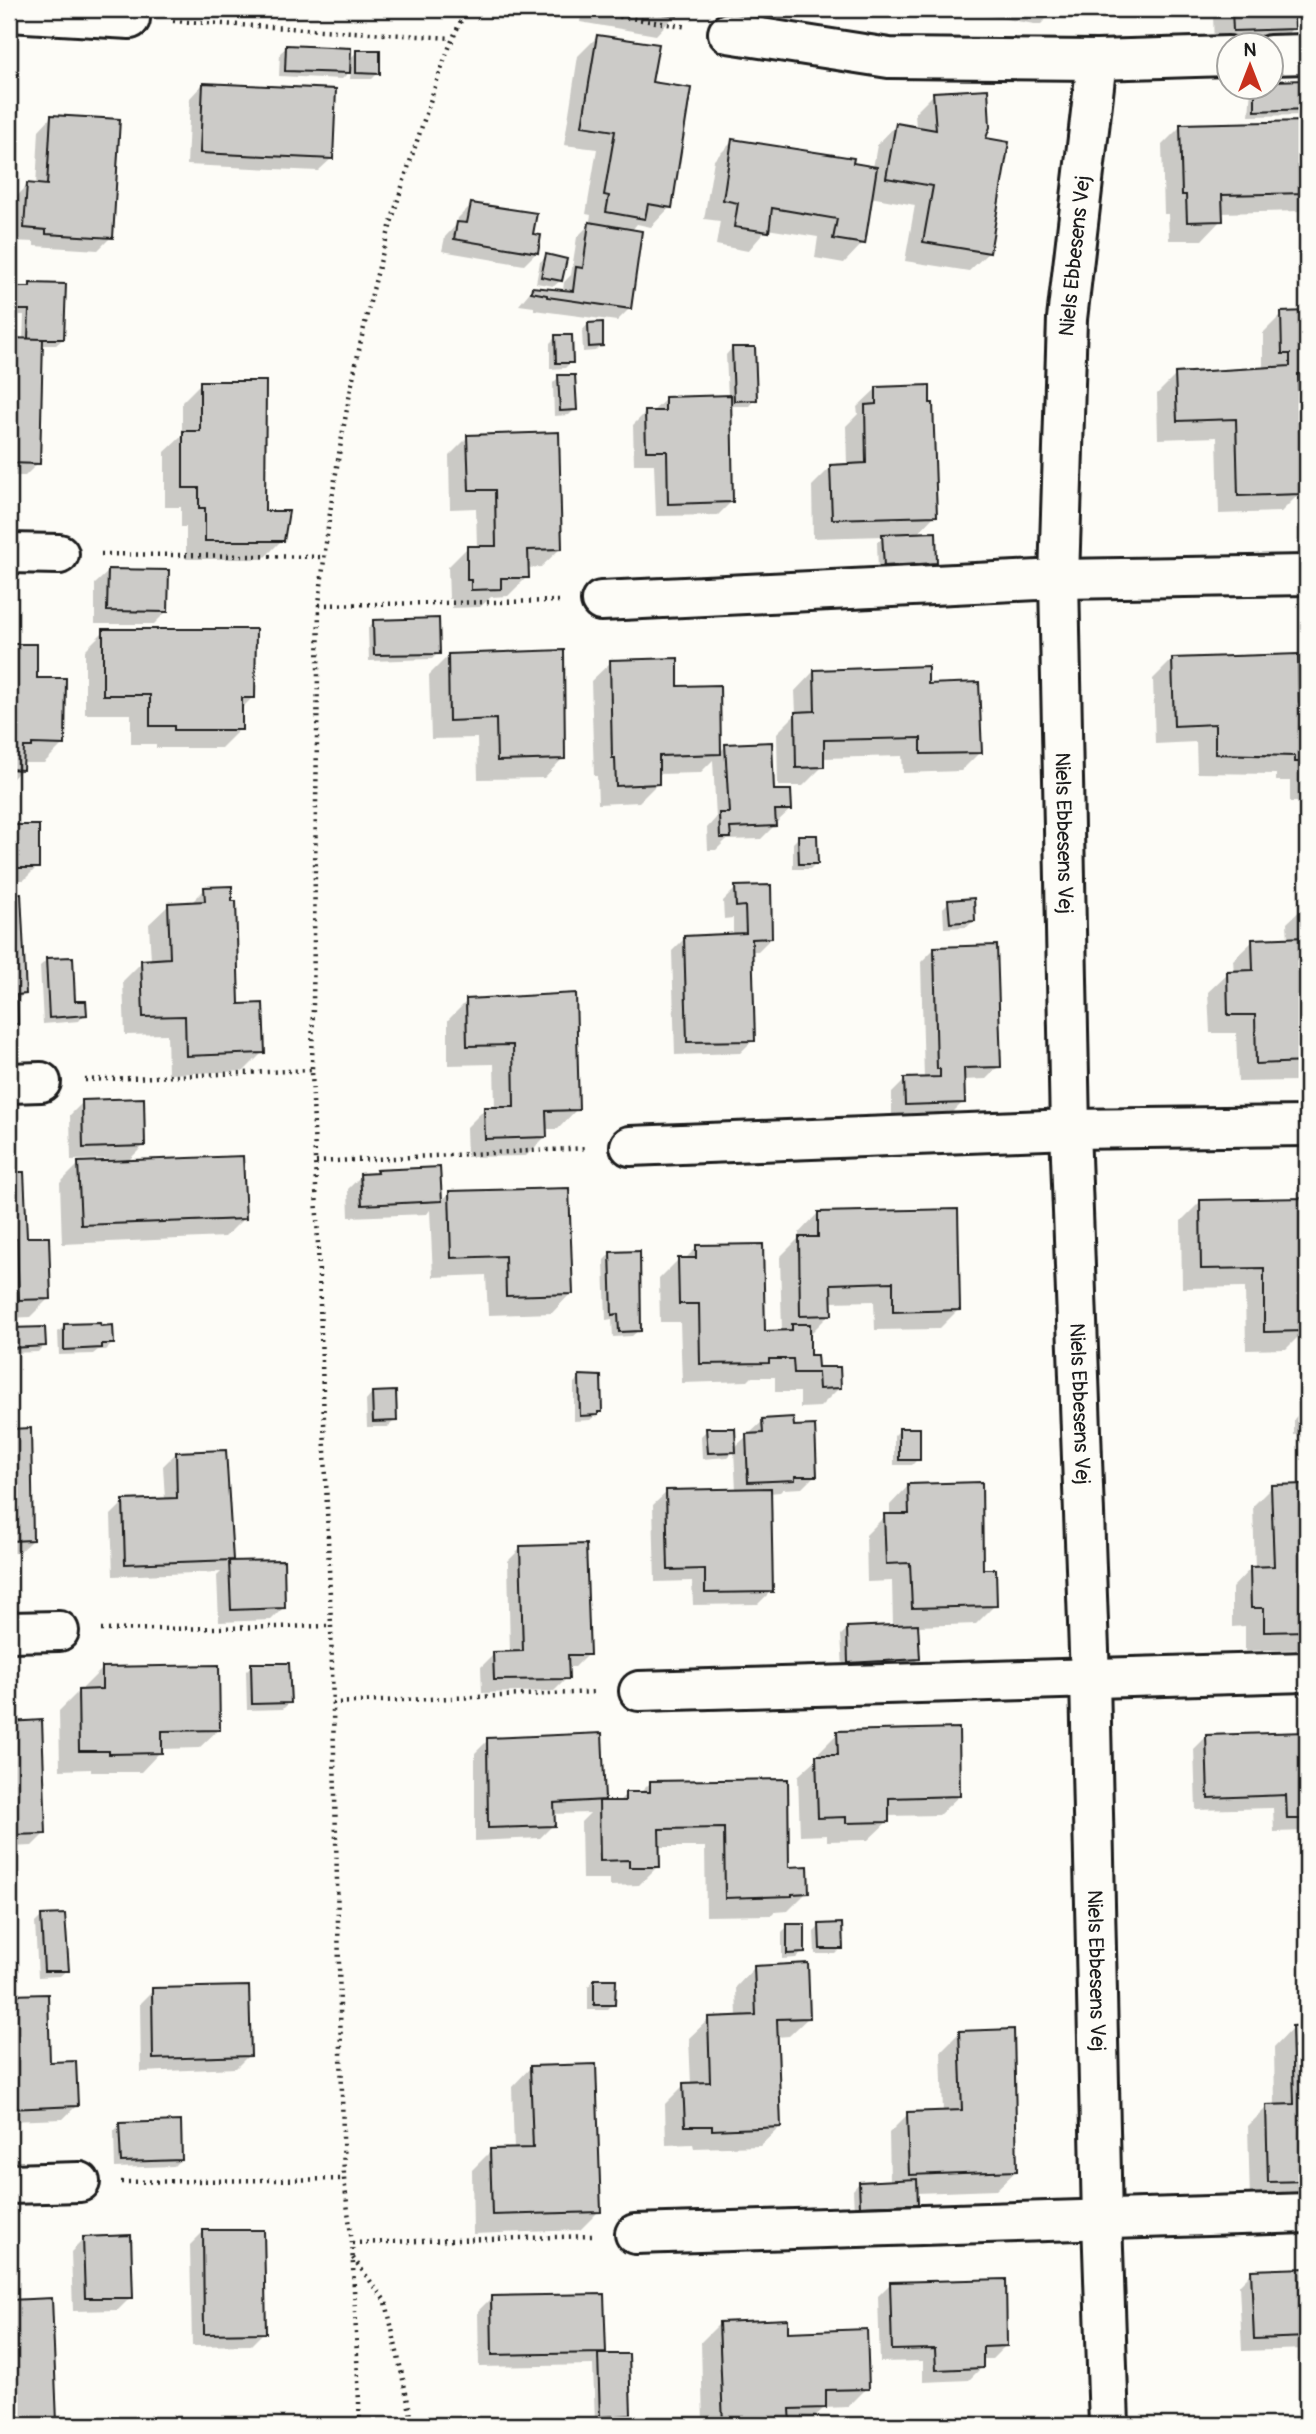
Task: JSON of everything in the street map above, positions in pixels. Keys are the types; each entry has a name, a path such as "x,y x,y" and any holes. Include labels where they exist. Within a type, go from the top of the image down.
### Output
{"street":[{"path":"9,12 130,19"},
{"path":"728,33 889,58 1097,60 1214,56"},
{"path":"1284,55 1307,54"},
{"name":"Niels Ebbesens Vej","path":"1097,60 1067,319 1059,579 1070,1129 1090,1678 1109,2425"},
{"path":"9,553 59,554"},
{"path":"601,601 1059,579 1307,575"},
{"path":"630,1146 1070,1129 1307,1126"},
{"path":"9,1632 59,1631"},
{"path":"639,1691 1307,1672"},
{"path":"9,2184 80,2182"},
{"path":"635,2234 1307,2214"}],"path":[{"path":"360,2425 352,2243 344,2179 331,1626 312,1070 319,605 352,379 388,227 452,38 467,9"},
{"path":"571,9 728,33"},
{"path":"130,19 452,38"},
{"path":"59,554 324,557"},
{"path":"319,605 601,601"},
{"path":"25,1083 312,1070"},
{"path":"316,1162 630,1146"},
{"path":"59,1631 331,1626"},
{"path":"332,1703 639,1691"},
{"path":"80,2182 344,2179"},
{"path":"352,2243 635,2234"},
{"path":"352,2258 386,2302 413,2425"}],"building":[{"path":"631,9 678,9 677,16"},
{"path":"1232,9 1294,9 1295,29 1233,31"},
{"path":"597,35 659,44 652,82 691,88 672,208 648,204 645,219 606,212 609,196 604,195 615,131 582,126"},
{"path":"286,45 351,48 350,73 285,71"},
{"path":"356,50 380,50 380,74 356,73"},
{"path":"1307,80 1307,109 1255,111 1255,102 1284,102 1284,81"},
{"path":"203,83 336,89 333,159 200,153"},
{"path":"988,89 990,127 986,138 1009,142 990,253 923,242 933,186 886,178 896,123 936,130 933,92"},
{"path":"51,115 120,119 113,238 46,234 46,230 24,228 27,183 47,185"},
{"path":"1307,121 1307,193 1222,195 1223,221 1187,222 1186,195 1182,195 1180,124"},
{"path":"732,139 854,158 853,163 877,167 865,244 833,239 837,219 772,208 769,232 734,227 738,203 723,200"},
{"path":"471,203 537,213 533,234 541,235 538,253 454,239 457,222 467,223"},
{"path":"589,222 642,231 631,309 547,297 531,292 532,287 573,291 576,267 583,268"},
{"path":"546,254 567,259 562,281 541,277"},
{"path":"30,283 66,284 64,339 28,339 29,310 9,310 10,287 30,287"},
{"path":"1307,311 1307,374 1298,374 1302,494 1238,496 1236,419 1177,421 1175,373 1290,366 1290,354 1282,354 1281,312"},
{"path":"603,322 603,346 589,347 588,323"},
{"path":"555,335 572,335 573,363 556,363"},
{"path":"9,338 43,339 40,464 9,463"},
{"path":"732,347 755,347 757,400 734,401"},
{"path":"558,375 575,375 577,410 560,411"},
{"path":"200,381 266,381 265,511 289,511 284,541 205,541 205,508 199,508 199,488 183,488 183,431 200,431"},
{"path":"930,385 937,516 832,519 830,465 866,463 865,405 876,404 876,387"},
{"path":"731,395 733,502 668,504 667,451 646,451 645,411 665,411 665,397"},
{"path":"559,432 562,549 528,550 529,578 501,578 501,589 471,590 471,580 467,580 467,546 496,546 495,490 469,490 467,435"},
{"path":"936,532 937,563 884,566 882,534"},
{"path":"108,569 169,570 168,612 107,611"},
{"path":"439,618 440,654 374,655 373,620"},
{"path":"103,629 256,629 255,698 242,698 242,730 174,730 174,726 150,726 150,695 103,695"},
{"path":"9,644 37,644 37,678 66,678 65,745 32,744 32,747 24,747 23,770 9,769"},
{"path":"564,650 565,759 497,761 496,719 449,721 448,654"},
{"path":"1298,654 1299,702 1307,702 1307,762 1295,762 1295,756 1215,754 1215,724 1174,726 1172,658"},
{"path":"678,658 678,686 720,685 721,754 659,756 659,784 616,786 615,758 612,758 610,660"},
{"path":"928,666 928,684 979,682 982,753 921,754 921,738 824,740 824,767 796,768 795,712 815,711 814,670"},
{"path":"772,742 774,790 791,790 792,810 775,810 776,826 730,828 731,838 720,838 719,813 729,813 725,744"},
{"path":"9,825 39,825 39,868 9,868"},
{"path":"798,835 817,835 818,864 799,864"},
{"path":"771,885 772,938 752,939 755,1041 687,1042 684,936 746,933 745,906 736,907 735,886"},
{"path":"232,886 232,901 236,901 239,1004 263,1003 265,1053 186,1056 185,1016 143,1017 141,960 170,958 168,903 205,901 204,887"},
{"path":"21,893 26,994 17,995 18,1024 9,1024 9,894"},
{"path":"974,898 975,921 950,923 948,900"},
{"path":"1306,902 1307,1062 1256,1064 1255,1015 1228,1015 1227,971 1253,970 1252,939 1306,937"},
{"path":"997,945 1001,1067 964,1068 965,1103 905,1105 904,1078 940,1077 940,1069 937,1069 934,947"},
{"path":"73,957 75,1001 86,1001 87,1015 49,1018 46,958"},
{"path":"576,993 579,1110 546,1111 547,1137 485,1139 484,1107 514,1107 513,1045 467,1046 466,999"},
{"path":"144,1098 145,1146 83,1148 82,1100"},
{"path":"243,1156 246,1219 81,1225 78,1162"},
{"path":"440,1167 442,1201 362,1205 360,1174 377,1173 376,1170"},
{"path":"9,1172 24,1172 27,1237 49,1237 51,1299 19,1300 17,1239 9,1239"},
{"path":"569,1188 573,1294 506,1296 505,1256 451,1258 449,1191"},
{"path":"1307,1198 1307,1331 1264,1332 1264,1268 1201,1269 1200,1200"},
{"path":"958,1209 960,1310 893,1312 893,1282 831,1284 832,1315 800,1316 799,1237 818,1237 818,1212"},
{"path":"763,1244 765,1331 792,1330 792,1324 810,1324 810,1355 817,1355 818,1367 840,1367 841,1388 819,1389 818,1373 794,1373 793,1359 769,1359 769,1363 700,1364 699,1304 679,1304 678,1258 696,1258 696,1245"},
{"path":"640,1251 641,1331 619,1332 618,1314 612,1315 610,1252"},
{"path":"100,1323 101,1326 113,1325 114,1344 102,1344 102,1348 64,1350 64,1324"},
{"path":"45,1327 46,1346 11,1348 10,1328"},
{"path":"579,1375 601,1376 602,1412 598,1412 598,1415 580,1416"},
{"path":"396,1391 397,1421 373,1422 372,1392"},
{"path":"1307,1410 1307,1429 1300,1429 1299,1411"},
{"path":"793,1417 794,1426 815,1425 817,1476 748,1482 746,1434 763,1433 762,1419"},
{"path":"31,1428 33,1540 9,1541 9,1429"},
{"path":"706,1428 735,1428 736,1452 708,1453"},
{"path":"899,1428 920,1428 920,1460 899,1460"},
{"path":"226,1450 233,1560 125,1564 123,1500 177,1498 176,1452"},
{"path":"982,1482 983,1569 996,1569 997,1606 912,1608 910,1563 886,1564 884,1514 909,1514 908,1484"},
{"path":"1307,1484 1307,1631 1264,1632 1264,1608 1251,1608 1250,1567 1274,1566 1271,1485"},
{"path":"771,1488 773,1592 705,1593 705,1569 668,1570 666,1490"},
{"path":"586,1544 590,1655 568,1655 569,1679 494,1680 493,1652 523,1651 520,1546"},
{"path":"284,1560 285,1608 231,1610 229,1561"},
{"path":"918,1624 920,1659 848,1663 847,1627"},
{"path":"251,1663 289,1663 291,1703 252,1704"},
{"path":"219,1665 220,1730 162,1731 162,1753 109,1754 109,1751 79,1751 78,1690 102,1689 102,1667"},
{"path":"42,1720 46,1834 9,1835 9,1722"},
{"path":"959,1728 960,1796 889,1798 889,1822 846,1823 846,1817 818,1818 816,1755 838,1755 837,1731"},
{"path":"1307,1732 1307,1819 1287,1819 1286,1795 1208,1798 1206,1735"},
{"path":"602,1733 605,1800 554,1803 555,1826 488,1828 487,1738"},
{"path":"788,1779 789,1867 808,1866 809,1893 725,1898 724,1828 659,1829 660,1867 629,1867 629,1860 600,1861 599,1801 625,1801 625,1792 650,1792 650,1781"},
{"path":"65,1914 69,1971 44,1971 41,1915"},
{"path":"842,1923 843,1949 820,1949 819,1924"},
{"path":"787,1924 805,1924 805,1953 787,1954"},
{"path":"808,1963 810,2018 777,2019 781,2127 712,2130 712,2126 685,2126 683,2083 710,2082 708,2017 756,2015 754,1966"},
{"path":"594,1979 616,1979 615,2005 594,2005"},
{"path":"249,1986 251,2056 153,2059 152,1988"},
{"path":"48,1994 50,2062 76,2061 78,2106 9,2109 9,1995"},
{"path":"1307,2025 1307,2181 1268,2182 1266,2105 1294,2104 1292,2026"},
{"path":"1014,2029 1017,2171 909,2175 907,2112 962,2110 959,2031"},
{"path":"596,2064 601,2212 492,2215 490,2149 533,2148 530,2066"},
{"path":"181,2121 182,2160 121,2162 119,2123"},
{"path":"917,2179 918,2204 860,2206 859,2182"},
{"path":"203,2230 264,2230 266,2333 204,2334"},
{"path":"131,2235 133,2298 85,2298 83,2237"},
{"path":"1307,2268 1307,2337 1254,2339 1251,2270"},
{"path":"1006,2279 1007,2346 983,2347 983,2368 936,2370 935,2349 892,2350 890,2282"},
{"path":"604,2294 606,2353 492,2355 491,2296"},
{"path":"52,2298 57,2422 9,2423 9,2300"},
{"path":"788,2319 788,2332 867,2329 869,2389 826,2390 826,2408 790,2409 791,2425 723,2425 719,2322"},
{"path":"598,2354 629,2354 631,2415 600,2417"}]}
